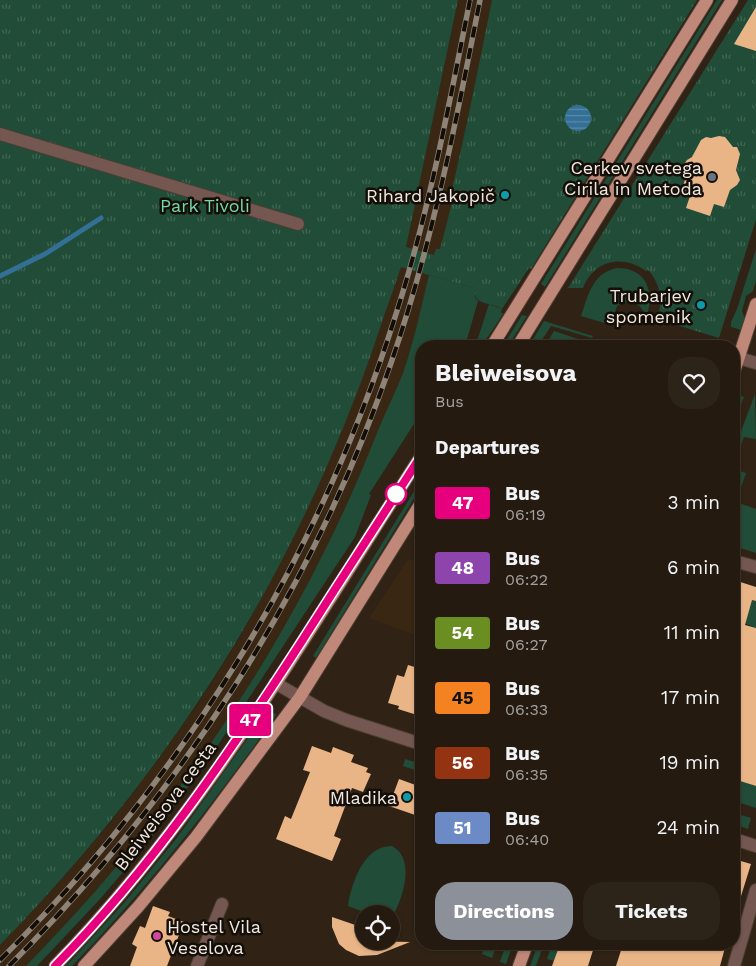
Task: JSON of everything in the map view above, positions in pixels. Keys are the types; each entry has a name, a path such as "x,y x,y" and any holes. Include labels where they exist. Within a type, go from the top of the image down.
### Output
{"main road":[{"path":"496,340 707,0"},
{"path":"522,340 732,0"},
{"path":"740,352 756,304"},
{"name":"Bleiweisova cesta","path":"54,966 104,914 151,858 223,760 275,683 415,465"},
{"path":"84,966 138,907 196,837 300,697 415,513"},
{"path":"519,966 525,950"}],"street":[{"path":"0,134 298,224"},
{"path":"740,359 756,363"},
{"path":"740,563 756,567"},
{"path":"275,683 324,711 415,742"},
{"path":"740,841 756,846"},
{"path":"740,945 756,890"},
{"path":"197,966 222,904"},
{"path":"734,966 739,950"}],"shaded area":[{"path":"458,0 492,0 452,190 455,191 440,250 436,249 416,330 403,373 328,546 290,617 238,705 179,790 141,839 54,938 26,966 0,966 0,945 57,885 110,823 200,701 243,632 296,533 349,413 397,279 406,247"},
{"path":"408,559 415,561 415,635 369,618"}],"green space":[{"name":"Park Tivoli","path":"0,0 458,0 406,247 434,255 436,249 440,249 455,191 452,190 492,0 697,0 531,269 529,268 502,309 480,301 475,294 474,288 401,267 347,418 311,501 270,582 225,660 176,735 122,807 63,877 0,945"},
{"path":"717,0 722,0 545,287 541,284"},
{"path":"748,0 756,0 756,219 719,338 657,319 660,293 656,281 648,270 646,271 628,263 618,262 601,266 594,271 583,288 568,288"},
{"path":"756,249 756,281 753,291 746,296 742,311 745,319 741,330 731,327 731,322"},
{"path":"617,268 635,272 646,283 649,298 647,316 637,304 625,302 617,306 611,325 581,316 596,280"},
{"path":"429,275 474,288 475,297 478,301 467,340 415,340 415,422 369,494 371,495 355,537 214,751 145,846 101,898 37,966 26,966 81,907 183,783 271,649 310,579 345,507 400,380 414,337"},
{"path":"489,304 502,309 501,312 503,314 487,338 485,340 477,340"},
{"path":"522,315 527,316 512,340 507,340"},
{"path":"544,321 593,336 592,338 551,326 542,340 533,340"},
{"path":"554,331 581,340 549,340"},
{"path":"755,394 756,439 744,437 740,448 740,434"},
{"path":"740,396 744,397 740,408"},
{"path":"740,471 746,473 740,490"},
{"path":"415,490 415,497 316,658 313,656"},
{"path":"740,503 756,509 756,553 740,548"},
{"path":"740,596 756,601 756,628 740,621"},
{"path":"273,713 276,714 275,717 228,782 153,876 72,966 66,966 123,904 176,839 258,724"},
{"path":"405,759 415,762 415,770 403,766"},
{"path":"740,781 756,786 756,808 740,803"},
{"path":"740,815 751,818 748,829 740,826"},
{"path":"392,846 400,852 404,860 406,870 405,881 398,905 355,905 355,909 348,906 352,887 361,867 374,852 382,847"},
{"path":"483,950 495,950 492,958 482,954"},
{"path":"504,950 511,950 506,964 500,962"},
{"path":"536,950 542,950 536,966 530,966"},
{"path":"550,950 558,950 554,961 547,959"}],"water":[{"path":"578,105 587,109 591,118 587,127 578,131 569,127 565,118 569,109"}],"building":[{"path":"756,7 756,51 734,44"},
{"name":"Cerkev svetega Cirila in Metoda","path":"706,137 725,137 733,147 737,147 740,154 736,170 740,180 730,190 724,207 714,204 710,216 686,208 690,196 681,193 686,176 684,164 692,157 701,140"},
{"path":"740,582 756,587 756,601 752,600 745,625 756,628 756,786 740,781"},
{"path":"408,665 415,667 415,714 398,709 399,706 388,703 397,675 404,677"},
{"path":"312,746 331,753 333,747 354,755 351,762 368,768 366,772 371,774 363,792 352,788 334,836 341,839 332,861 276,839 285,816 291,819 310,772 303,770"},
{"name":"Mladika","path":"399,779 415,785 415,815 389,806"},
{"path":"740,861 751,864 740,899"},
{"name":"Hostel Vila Veselova","path":"153,906 170,912 168,916 184,922 167,966 130,966 137,947 132,944 140,926 145,928"},
{"path":"332,917 355,925 355,950 390,950 377,955 359,956 346,950 339,944 332,927"},
{"path":"400,942 410,942 400,946"},
{"path":"558,950 593,950 588,966 552,966"},
{"path":"621,950 724,950 720,966 616,966"}],"waterway":[{"path":"0,276 45,254 101,218"}],"railway":[{"path":"0,960 66,891 128,818 185,741 237,661 285,579 327,493 364,405 396,314 419,237 438,158 470,0"},
{"path":"9,966 71,901 129,832 184,761 234,686 281,609 322,530 359,447 406,319 442,183 480,0"}],"bus line":[{"name":"47","path":"55,966 104,914 151,858 223,760 275,683 415,465"}],"place":[{"name":"Cerkev svetega Cirila in Metoda","path":"712,177"},
{"name":"Rihard Jakopič","path":"505,195"},
{"name":"Trubarjev spomenik","path":"701,305"},
{"name":"Mladika","path":"407,797"},
{"name":"Hostel Vila Veselova","path":"157,936"}]}
